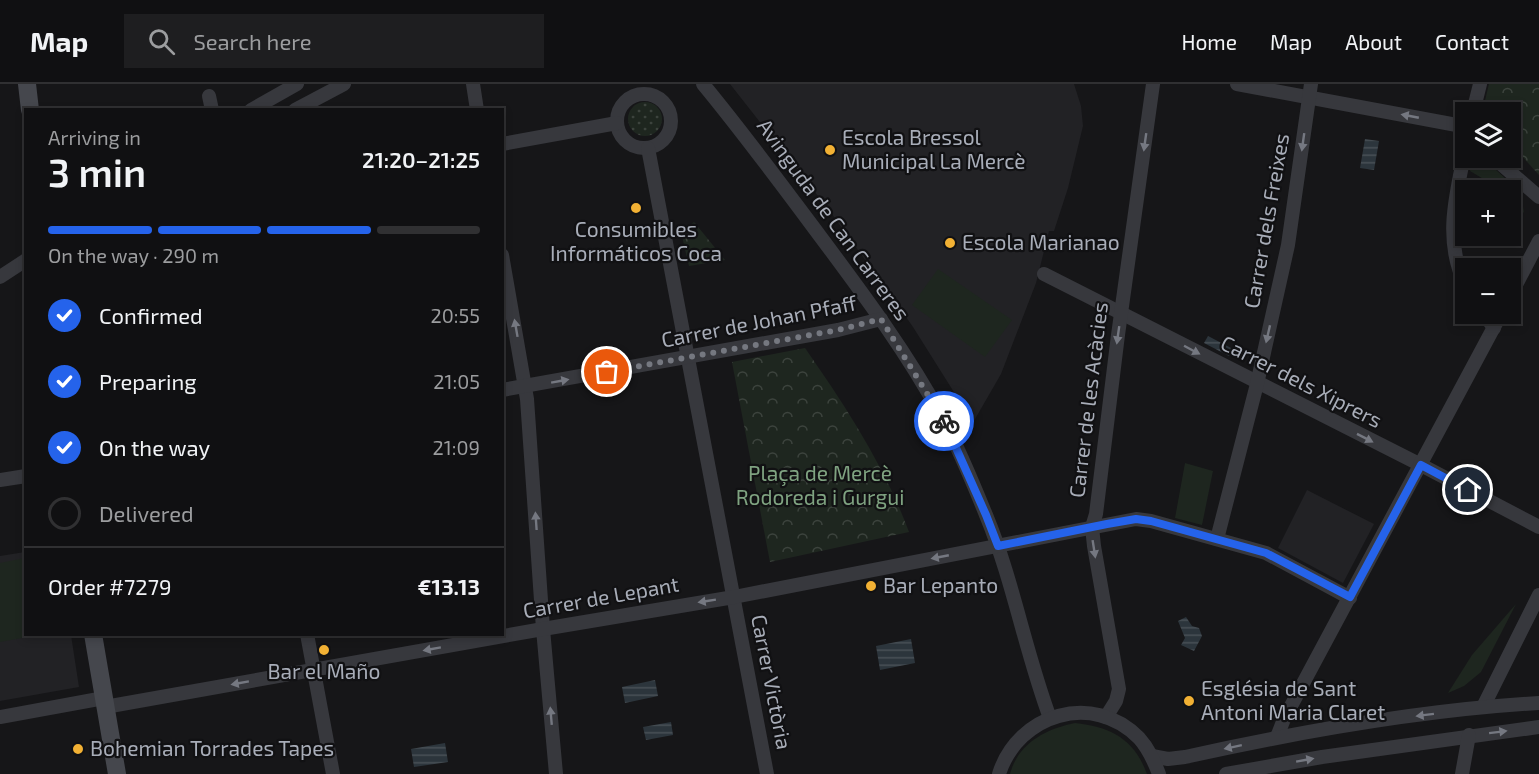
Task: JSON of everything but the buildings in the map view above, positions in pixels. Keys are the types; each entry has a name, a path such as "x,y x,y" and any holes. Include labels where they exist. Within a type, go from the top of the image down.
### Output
{"street":[{"path":"27,84 30,108"},
{"path":"255,108 297,84"},
{"path":"299,108 344,84"},
{"path":"473,84 477,108"},
{"name":"Carrer de les Acàcies","path":"1106,717 1116,701 1119,689 1092,527 1096,514 1153,84"},
{"path":"1237,84 1310,91 1455,124"},
{"path":"1476,102 1480,84"},
{"name":"Avinguda de Can Carreres","path":"704,85 744,134 881,319 944,420 998,546 1033,670 1050,718"},
{"name":"Carrer dels Freixes","path":"1217,539 1257,384 1288,245 1310,91"},
{"path":"638,93 649,93 658,97 670,110 671,127 668,135 661,142 648,148 628,143 622,137 617,123 622,104 629,97 638,93"},
{"path":"504,144 617,123"},
{"name":"Carrer Victòria","path":"648,148 766,774"},
{"path":"1455,258 1452,229 1462,168"},
{"path":"1506,168 1539,197"},
{"path":"1521,275 1539,241"},
{"path":"0,277 24,261"},
{"path":"504,266 526,386 556,774"},
{"name":"Carrer dels Xiprers","path":"1044,274 1539,527"},
{"name":"Carrer de Johan Pfaff","path":"504,390 838,330 881,319"},
{"path":"1491,324 1494,328"},
{"path":"1277,737 1284,719 1496,324"},
{"path":"0,480 24,476"},
{"name":"Carrer de Lepant","path":"504,636 734,597 1092,527 1143,520 1266,553 1350,597"},
{"path":"1483,707 1539,595"},
{"path":"93,636 117,774"},
{"path":"307,636 333,774"},
{"name":"Carrer de Lepant","path":"0,717 314,670 504,636"},
{"path":"1152,756 1168,759 1185,757 1318,729 1483,707 1539,703"},
{"path":"999,774 1006,756 1020,737 1030,729 1050,718 1082,712 1106,717 1129,730 1140,739 1152,756 1159,774"},
{"path":"1226,774 1322,757 1539,727"},
{"path":"1462,774 1469,735"}],"shaded area":[{"name":"Escola Marianao","path":"730,84 1074,84 1081,106 1083,126 1068,188 1054,231 1049,231 1036,283 1001,374 971,426 957,397 913,327 829,210"},
{"path":"1365,139 1379,141 1374,170 1360,168"},
{"path":"1208,336 1233,349 1229,356 1204,343"},
{"path":"1307,490 1374,524 1343,583 1278,548"},
{"path":"24,552 24,636 71,636 79,687 0,701 0,556"},
{"path":"1186,617 1192,626 1199,628 1202,636 1194,651 1181,645 1185,638 1178,621"},
{"path":"911,639 915,663 880,670 876,646"},
{"path":"655,680 658,696 625,703 622,687"},
{"path":"671,722 673,735 646,740 643,727"},
{"path":"445,743 448,762 414,767 411,749"}],"green space":[{"path":"1489,84 1539,84 1539,175 1521,155 1521,102 1485,102"},
{"path":"645,102 657,107 662,119 657,131 645,136 633,131 628,119 633,107"},
{"path":"1471,168 1494,168 1507,180 1485,180 1470,171"},
{"path":"1521,193 1524,213 1521,210"},
{"path":"694,222 725,260 689,266 681,232"},
{"path":"938,269 1012,320 985,357 912,305"},
{"name":"Plaça de Mercè Rodoreda i Gurgui","path":"805,348 876,460 909,532 770,562 732,362"},
{"path":"1185,463 1213,471 1202,525 1175,518"},
{"path":"24,558 24,636 33,636 0,642 0,563"},
{"path":"1516,604 1481,672 1464,686 1448,693 1472,655"},
{"path":"1075,723 1100,728 1120,737 1135,752 1147,774 1010,774 1019,754 1026,746 1054,729"}],"way so far":[{"path":"607,372 838,330 881,319 944,421"}],"place":[{"name":"Escola Bressol Municipal La Mercè","path":"830,150"},
{"name":"Consumibles Informáticos Coca","path":"636,208"},
{"name":"Escola Marianao","path":"950,243"},
{"name":"Bar Lepanto","path":"871,586"},
{"name":"Bar el Maño","path":"324,650"},
{"name":"Església de Sant Antoni Maria Claret","path":"1189,701"},
{"name":"Bohemian Torrades Tapes","path":"78,749"}],"route":[{"path":"944,421 998,546 1136,519 1151,521 1266,553 1350,597 1421,465 1468,490"}]}
